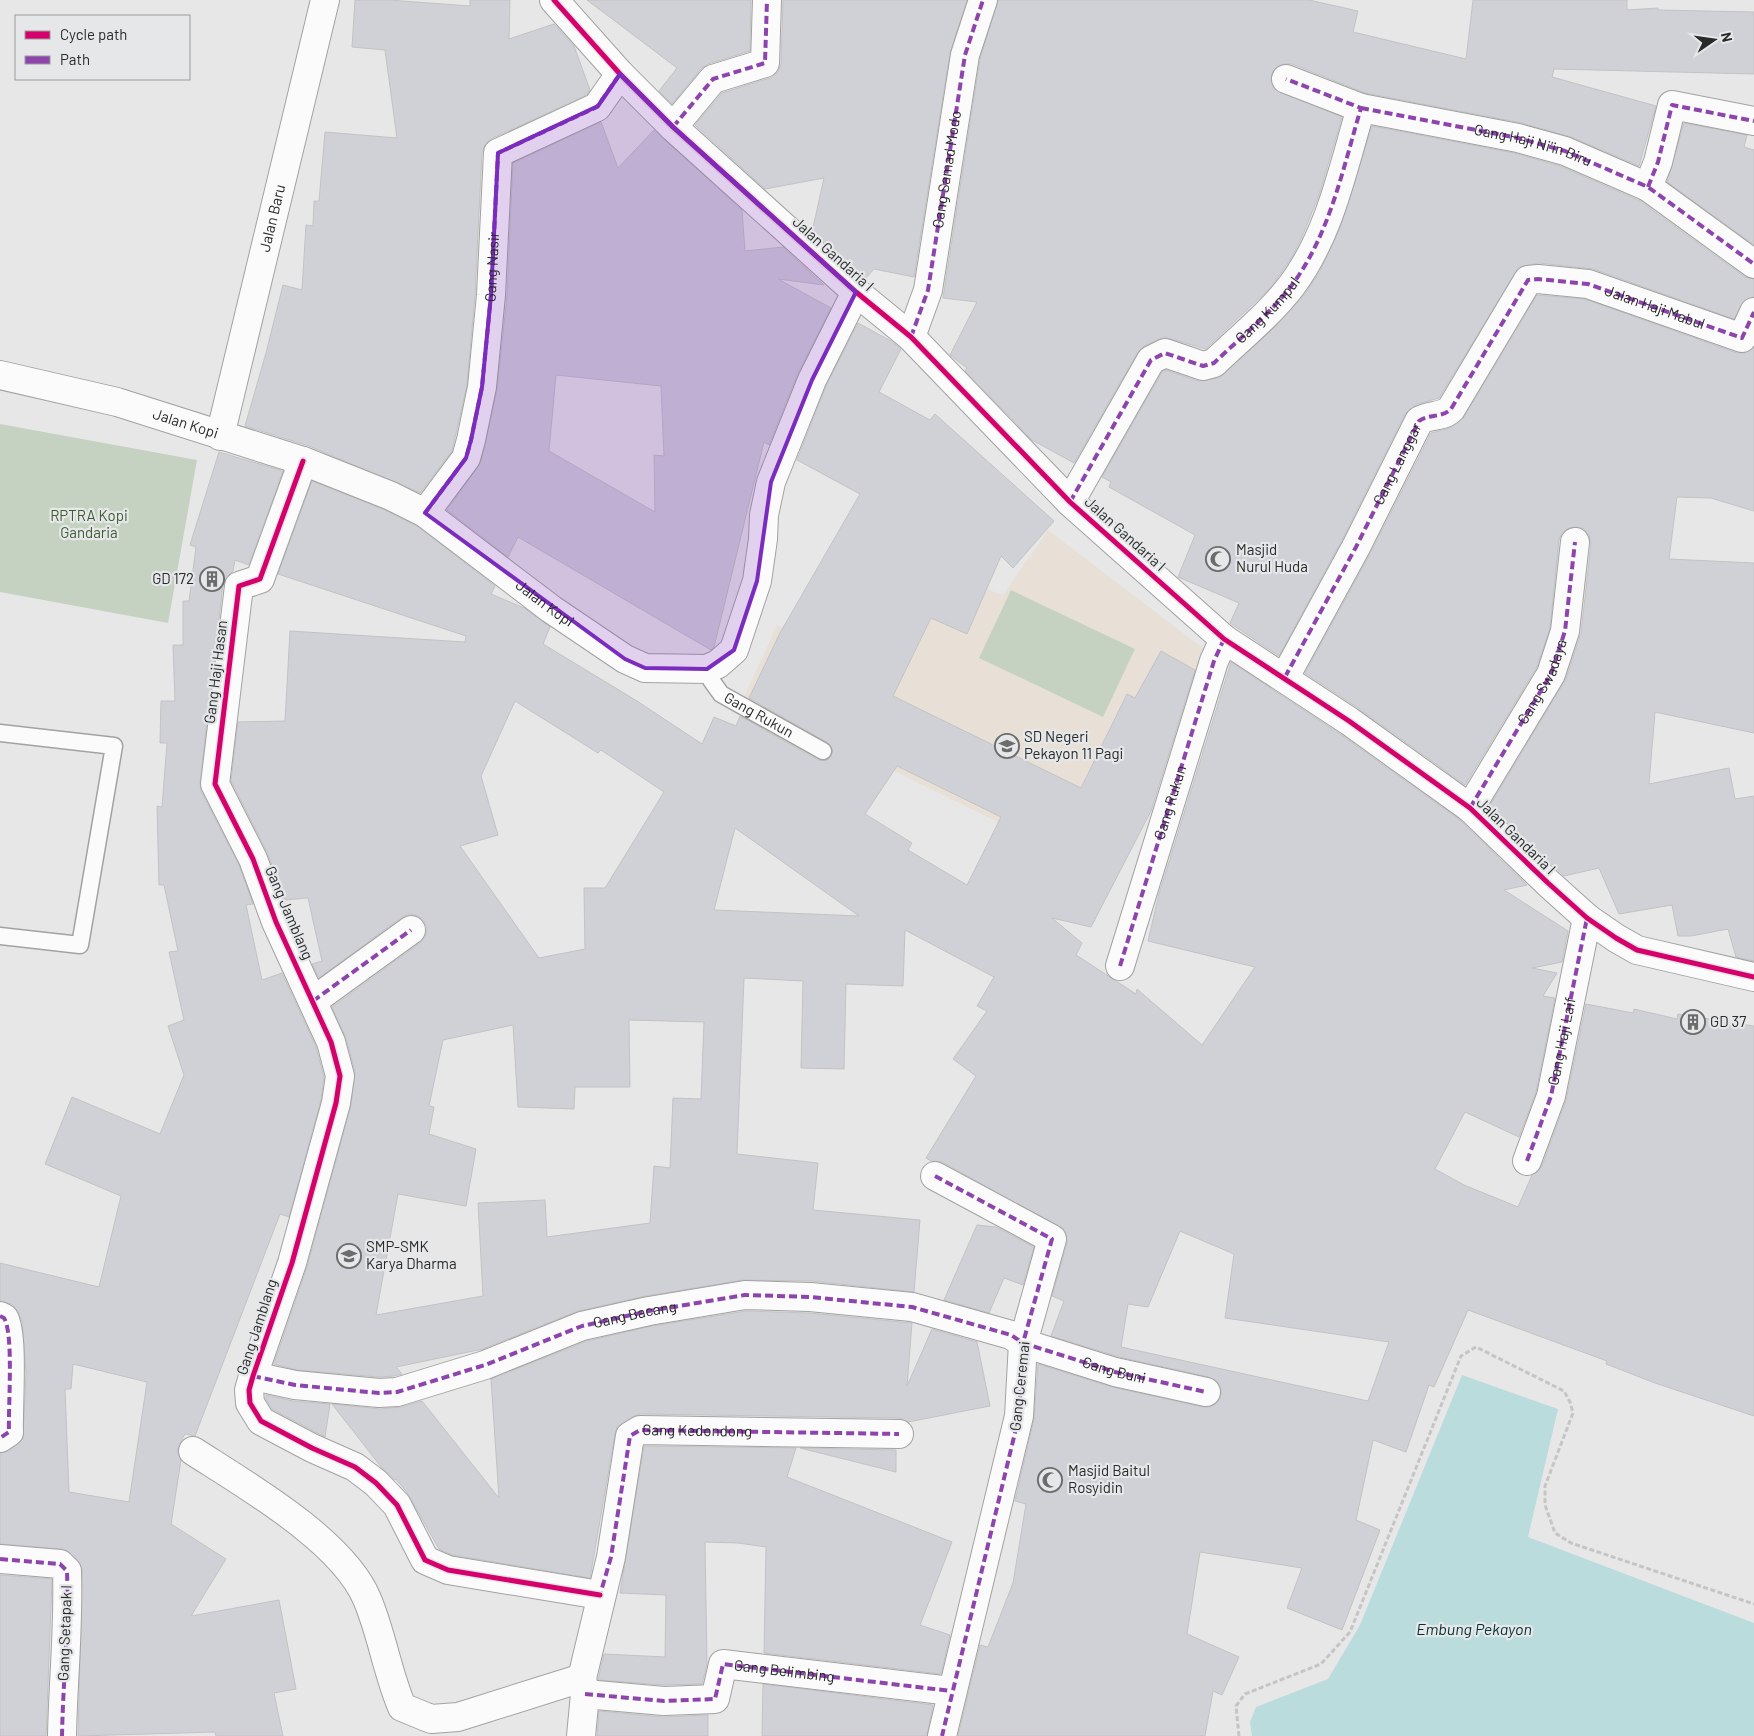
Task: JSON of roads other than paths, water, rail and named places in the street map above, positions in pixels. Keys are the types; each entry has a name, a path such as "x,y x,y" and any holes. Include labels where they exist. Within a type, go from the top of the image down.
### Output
{"street":[{"name":"Jalan Baru","path":"220,436 325,0"},
{"name":"Jalan Gandaria I","path":"554,0 620,74 673,127 856,292 911,337 1070,502 1224,639 1284,677 1470,808 1587,918 1616,938 1637,950 1754,978"},
{"path":"673,127 713,79 765,63 767,0"},
{"name":"Gang Samad Modo","path":"911,337 928,290 965,55 983,0"},
{"name":"Gang Nasir","path":"424,513 466,458 473,431 482,387 491,295 498,154 597,107 620,74"},
{"path":"1286,79 1361,108"},
{"path":"1648,188 1658,162 1672,104 1754,121"},
{"name":"Gang Haji Ni'in Biru","path":"1361,108 1518,138 1565,150 1648,188 1754,264"},
{"name":"Gang Kumpul","path":"1070,502 1151,360 1165,353 1203,366 1214,363 1293,283 1316,242 1333,202 1361,108"},
{"name":"Jalan Haji Mabul","path":"1538,279 1588,284 1742,338 1754,312"},
{"name":"Gang Langgar","path":"1284,677 1356,547 1419,421 1445,414 1451,409 1528,280 1538,279"},
{"path":"707,669 718,664 734,650 757,581 763,539 764,514 771,482 812,380 856,292"},
{"name":"Jalan Kopi","path":"0,374 117,402 220,436 303,460 391,496 424,513 551,609 625,659 645,668 707,669"},
{"name":"Gang Haji Hasan","path":"253,859 215,784 239,586 260,579 303,460"},
{"name":"Gang Swadaya","path":"1470,808 1551,674 1565,631 1575,542"},
{"name":"Gang Rukun","path":"1120,966 1214,661 1224,639"},
{"name":"Gang Jamblang","path":"253,859 276,922 331,1042 340,1076 336,1103 292,1262 249,1390 250,1402 261,1421 312,1448 356,1467 376,1483 397,1505 425,1560 448,1570 600,1595"},
{"name":"Gang Haji Laif","path":"1527,1161 1551,1096 1587,918"},
{"path":"313,1001 411,930"},
{"name":"Gang Ceremai","path":"935,1176 1052,1239 1023,1343 1019,1416 951,1691 942,1736"},
{"name":"Gang Bacang","path":"253,1376 294,1385 379,1393 397,1392 485,1365 582,1326 649,1311 745,1295 810,1297 912,1307 1011,1335 1023,1343"},
{"path":"0,1316 4,1318 9,1328 9,1432 0,1438"},
{"name":"Gang Buni","path":"1023,1343 1115,1372 1206,1392"},
{"name":"Gang Kedondong","path":"600,1595 611,1557 630,1436 640,1430 899,1434"},
{"path":"193,1451 269,1500 341,1559 356,1577 367,1599 402,1708 432,1719 458,1717 584,1686"},
{"name":"Gang Setapak I","path":"0,1559 60,1564 67,1571 68,1604 62,1736"},
{"path":"581,1736 584,1686 600,1595"},
{"name":"Gang Belimbing","path":"584,1686 664,1701 715,1699 723,1664 951,1691"}],"lane":[{"name":"Gang Rukun","path":"707,669 711,680 721,694 823,751"},
{"path":"0,733 114,746 80,945 0,936"}],"water":[{"name":"Embung Pekayon","path":"1462,1375 1558,1409 1528,1537 1754,1623 1754,1736 1252,1736 1250,1722 1256,1707 1328,1679 1360,1625"}],"place":[{"name":"Masjid Nurul Huda","path":"1218,559"},
{"name":"GD 172","path":"212,579"},
{"name":"SD Negeri Pekayon 11 Pagi","path":"1007,746"},
{"name":"GD 37","path":"1693,1022"},
{"name":"SMP-SMK Karya Dharma","path":"349,1256"},
{"name":"Masjid Baitul Rosyidin","path":"1050,1480"}],"park label":[{"name":"RPTRA Kopi Gandaria","path":"89,524"}]}
